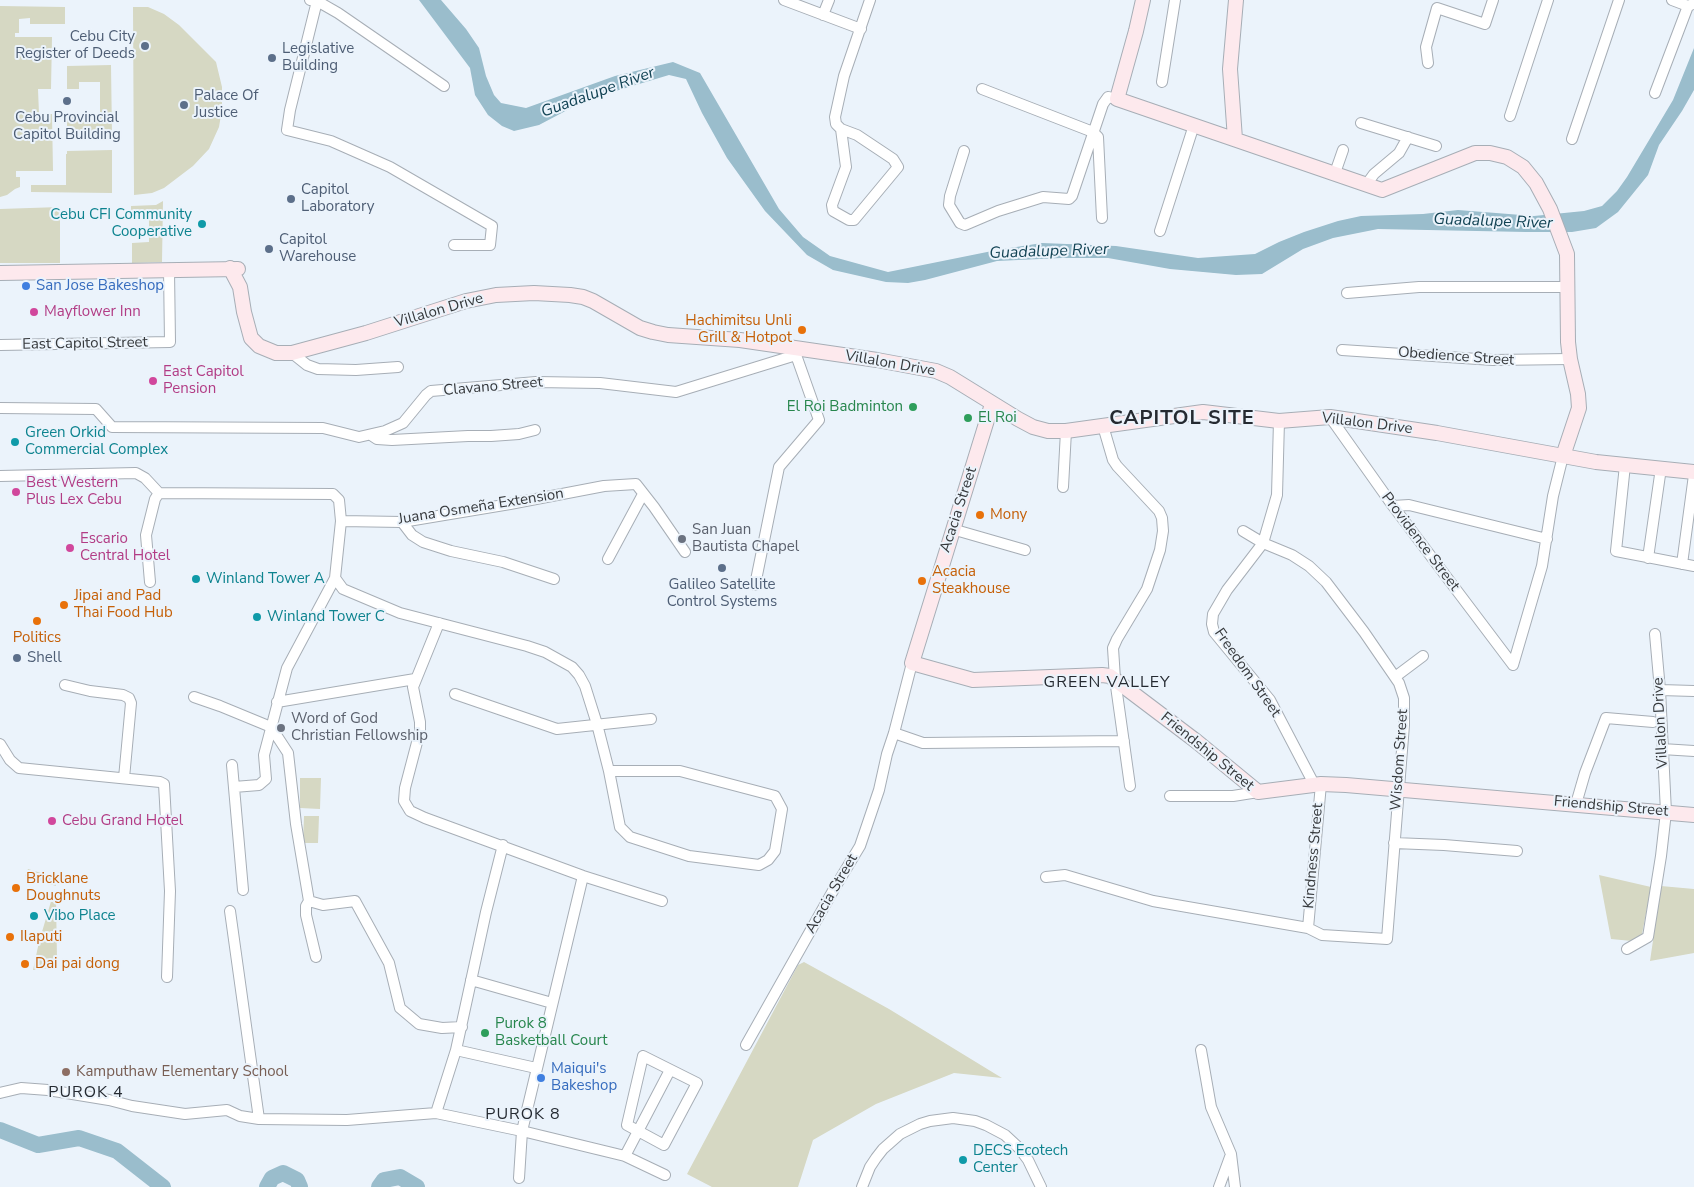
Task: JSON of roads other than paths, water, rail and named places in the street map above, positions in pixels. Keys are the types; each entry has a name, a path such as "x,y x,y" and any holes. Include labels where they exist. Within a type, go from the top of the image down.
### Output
{"street":[{"path":"784,0 861,29"},
{"path":"824,15 829,0"},
{"path":"841,129 846,167 832,205 833,211 849,220 854,220 898,167 894,159 857,135 841,129 836,124 835,117 844,76 870,0"},
{"path":"1117,99 1136,31 1142,0"},
{"path":"1162,82 1175,0"},
{"path":"1235,139 1230,69 1236,0"},
{"path":"1428,63 1426,47 1437,8 1485,24 1493,0"},
{"path":"1510,116 1548,0"},
{"path":"1572,139 1619,0"},
{"path":"1655,93 1691,5 1672,0"},
{"path":"444,86 345,18 314,1 287,130 330,140 390,166 492,226 490,245 454,246"},
{"path":"982,89 1093,132 1098,138 1102,218"},
{"path":"964,150 949,205 960,222 965,226 998,212 1044,197 1069,199 1072,196 1103,104 1108,97 1382,190 1476,154 1490,153 1507,158 1523,167 1536,183 1550,209 1567,254 1570,359 1578,394 1579,408 1563,456 1553,496 1547,539 1409,505 1393,506"},
{"path":"1361,124 1436,146"},
{"path":"1160,231 1194,125"},
{"path":"1366,184 1374,174 1399,154 1408,138"},
{"path":"1335,173 1344,150"},
{"name":"Villalon Drive","path":"0,272 230,268 240,287 251,338 259,346 276,353 292,353 366,333 466,301 496,295 534,293 583,297 594,301 640,328 661,334 740,340 796,351 877,360 936,371 950,377 1033,427 1048,431 1066,431 1203,412 1278,421 1330,417 1427,431 1563,456 1694,473"},
{"name":"East Capitol Street","path":"0,345 170,342 169,270"},
{"path":"1347,293 1418,287 1567,287"},
{"name":"Obedience Street","path":"1342,350 1493,360 1570,359"},
{"path":"755,585 779,467 819,420 796,351"},
{"name":"Clavano Street","path":"0,408 96,410 112,426 323,428 359,436 385,431 403,423 426,395 431,392 536,382 600,383 676,392 796,351"},
{"path":"292,353 307,365 318,369 356,370 398,367"},
{"name":"Acacia Street","path":"746,1045 860,846 879,790 912,663 952,529 992,404"},
{"name":"Providence Street","path":"1330,417 1393,506 1513,666 1542,566 1547,539"},
{"name":"Freedom Street","path":"1278,421 1277,495 1263,543 1227,590 1213,614 1212,624 1214,632 1270,700 1317,784"},
{"path":"1103,426 1116,466 1159,511 1162,518 1163,531 1160,550 1147,589 1117,639 1114,648 1115,680 1130,786"},
{"path":"371,435 377,439 392,440 491,436 519,434 535,430"},
{"path":"1063,487 1066,431"},
{"path":"1625,465 1616,551 1694,566"},
{"path":"1648,558 1661,468"},
{"path":"0,476 136,473 145,478 159,493 333,494 339,500 342,521 335,578 288,668 264,754 266,779 259,785 234,787"},
{"path":"1682,564 1694,473"},
{"name":"Juana Osmeña Extension","path":"342,521 402,522 618,484 636,484 685,552"},
{"path":"150,582 146,535 155,499 159,493"},
{"path":"608,559 643,494"},
{"path":"402,522 412,535 423,542 451,551 503,562 554,579"},
{"path":"952,529 1025,550"},
{"name":"Wisdom Street","path":"1243,531 1263,543 1292,555 1309,566 1326,582 1395,677 1404,698 1404,725 1387,939 1322,935 1308,928"},
{"path":"335,578 343,589 354,595 400,613 527,646 563,660 572,667 582,680 597,724 609,770 620,827 630,837 690,856 759,865 768,860 775,851 778,843 782,809 775,796 680,771 609,770"},
{"path":"439,623 412,687 420,722 420,731 405,788 404,801 410,810 425,818 503,845 583,876 662,901"},
{"name":"Villalon Drive","path":"1627,949 1648,937 1666,812 1660,690 1655,634"},
{"path":"1395,677 1423,656"},
{"name":"Friendship Street","path":"912,663 972,680 1110,676 1196,741 1258,792 1317,784 1399,789 1694,815"},
{"path":"277,702 415,680"},
{"path":"65,686 123,695 129,698 131,703 124,778"},
{"path":"1660,690 1694,691"},
{"path":"455,694 557,729 651,719"},
{"path":"194,697 271,728 288,753 296,824 309,901 306,906 306,915 316,957"},
{"path":"1576,804 1585,773 1606,718 1653,722"},
{"path":"894,733 923,743 1124,741"},
{"path":"0,744 10,760 19,768 124,778 164,784 170,891 167,977"},
{"path":"1662,749 1694,751"},
{"path":"232,765 243,890"},
{"name":"Kindness Street","path":"1308,928 1317,784"},
{"path":"1170,796 1233,796 1258,792"},
{"path":"1394,843 1517,851"},
{"path":"436,1113 462,1026 503,845"},
{"path":"1046,877 1065,875 1152,901 1308,928"},
{"path":"518,1178 522,1131 583,876"},
{"path":"309,901 323,905 356,901 390,963 400,1008 419,1024 442,1028 462,1026"},
{"path":"230,911 259,1119"},
{"path":"471,980 552,1003"},
{"path":"456,1050 536,1068"},
{"path":"1201,1050 1211,1107 1231,1154 1235,1187"},
{"path":"643,1056 670,1070 697,1083 664,1145 626,1125 643,1056"},
{"path":"625,1156 670,1070"},
{"path":"0,1093 21,1088 48,1090 176,1113 185,1114 228,1110 240,1116 259,1119 347,1120 436,1113 522,1131 625,1156 665,1175"},
{"path":"862,1187 876,1158 900,1134 920,1124 953,1118 980,1123 1005,1136 1019,1148 1028,1160 1041,1187"},
{"path":"1219,1187 1224,1178 1231,1154"}],"water":[{"name":"Guadalupe River","path":"419,0 441,0 466,29 479,48 486,76 494,95 501,103 526,108 615,76 673,62 700,73 779,209 803,237 830,256 888,272 1042,243 1116,246 1198,258 1255,254 1304,232 1361,216 1423,214 1458,210 1534,216 1584,211 1602,206 1617,191 1627,177 1673,100 1694,48 1694,90 1659,145 1648,175 1618,212 1596,228 1572,232 1378,229 1333,238 1303,249 1262,274 1236,275 1170,269 1108,258 1061,258 997,261 925,280 908,283 886,282 833,270 807,255 765,211 727,158 686,79 669,75 609,93 573,107 539,125 514,131 502,126 488,115 475,95 470,68"}],"waterway":[{"path":"0,1130 38,1145 79,1138 117,1151 163,1187"},
{"path":"267,1187 272,1178 283,1173 297,1180 300,1187"},
{"path":"379,1187 384,1180 400,1177 417,1187"}],"place":[{"name":"Cebu City Register of Deeds","path":"145,46"},
{"name":"Legislative Building","path":"272,58"},
{"name":"Cebu Provincial Capitol Building","path":"67,101"},
{"name":"Palace Of Justice","path":"184,105"},
{"name":"Capitol Laboratory","path":"291,199"},
{"name":"Cebu CFI Community Cooperative","path":"202,224"},
{"name":"Capitol Warehouse","path":"269,249"},
{"name":"San Jose Bakeshop","path":"26,286"},
{"name":"Mayflower Inn","path":"34,312"},
{"name":"Hachimitsu Unli Grill & Hotpot","path":"802,330"},
{"name":"East Capitol Pension","path":"153,381"},
{"name":"El Roi Badminton","path":"913,407"},
{"name":"El Roi","path":"968,418"},
{"name":"Green Orkid Commercial Complex","path":"15,442"},
{"name":"Best Western Plus Lex Cebu","path":"16,492"},
{"name":"Mony","path":"980,515"},
{"name":"San Juan Bautista Chapel","path":"682,539"},
{"name":"Escario Central Hotel","path":"70,548"},
{"name":"Galileo Satellite Control Systems","path":"722,568"},
{"name":"Winland Tower A","path":"196,579"},
{"name":"Acacia Steakhouse","path":"922,581"},
{"name":"Jipai and Pad Thai Food Hub","path":"64,605"},
{"name":"Winland Tower C","path":"257,617"},
{"name":"Politics","path":"37,621"},
{"name":"Shell","path":"17,658"},
{"name":"Word of God Christian Fellowship","path":"281,728"},
{"name":"Cebu Grand Hotel","path":"52,821"},
{"name":"Bricklane Doughnuts","path":"16,888"},
{"name":"Vibo Place","path":"34,916"},
{"name":"Ilaputi","path":"10,937"},
{"name":"Dai pai dong","path":"25,964"},
{"name":"Purok 8 Basketball Court","path":"485,1033"},
{"name":"Kamputhaw Elementary School","path":"66,1072"},
{"name":"Maiqui's Bakeshop","path":"541,1078"},
{"name":"DECS Ecotech Center","path":"963,1160"}],"district":[{"name":"CAPITOL SITE","path":"1182,419"},
{"name":"GREEN VALLEY","path":"1107,683"},
{"name":"PUROK 4","path":"86,1093"},
{"name":"PUROK 8","path":"523,1115"}]}
